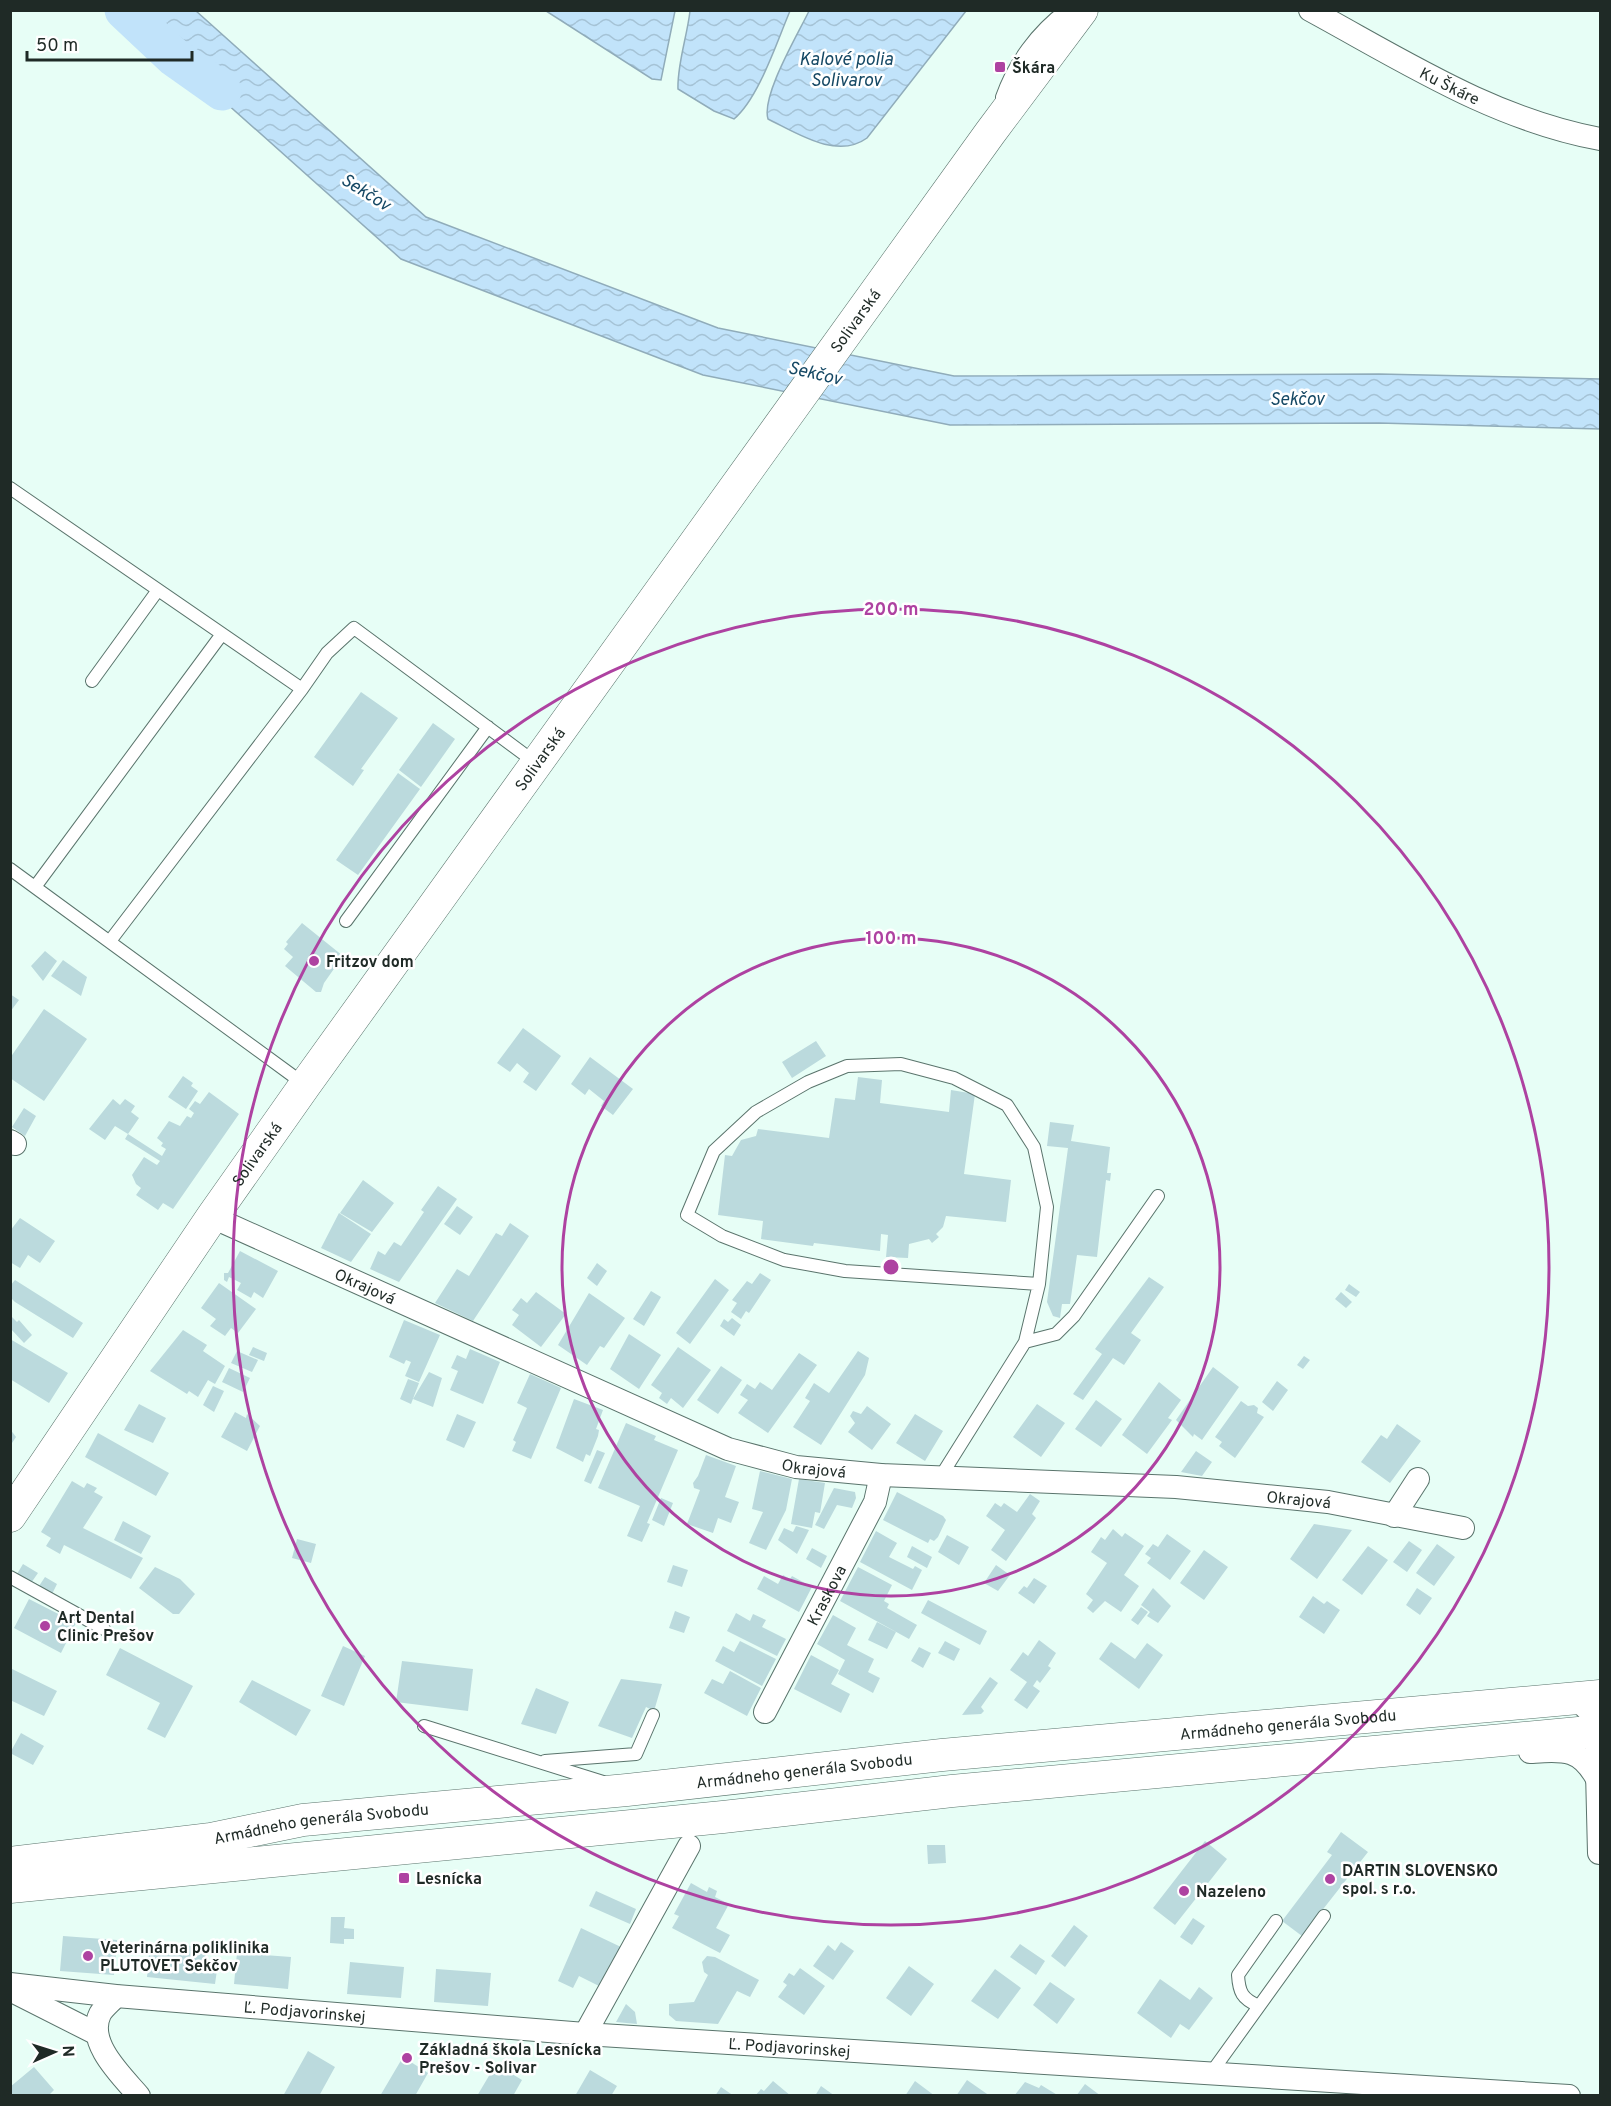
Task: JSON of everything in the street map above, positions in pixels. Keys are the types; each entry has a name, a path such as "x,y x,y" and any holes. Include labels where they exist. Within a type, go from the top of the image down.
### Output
{"street":[{"name":"Solivarská","path":"10,1516 212,1217 305,1085 774,437 990,133 1082,10"},
{"name":"Ku Škáre","path":"1310,10 1412,69 1507,112 1600,139"},
{"path":"1325,10 1373,47"},
{"name":"Okrajová","path":"212,1217 728,1449 796,1467 882,1475 1176,1486 1328,1502 1463,1528"},
{"name":"Kraskova","path":"765,1712 875,1502 882,1475"},
{"path":"1394,1516 1418,1479"},
{"path":"1588,1697 1589,1711 1599,1728 1599,1853"},
{"name":"Armádneho generála Svobodu","path":"10,1863 211,1839 303,1820 627,1790 954,1754 1588,1697"},
{"name":"Armádneho generála Svobodu","path":"10,1887 723,1817 963,1790 1430,1747 1599,1728"},
{"path":"1430,1747 1491,1755 1560,1750 1573,1752 1590,1766 1598,1792"},
{"path":"585,2034 689,1846"},
{"name":"Ľ. Podjavorinskej","path":"10,1984 116,1996 585,2034 1211,2073 1250,2085 1569,2096"},
{"path":"10,1990 97,2034"},
{"path":"116,1996 100,2014 97,2034 111,2063 139,2096"}],"lane":[{"path":"990,133 1010,75 1047,24 1066,10"},
{"path":"10,488 302,690"},
{"path":"92,681 158,590"},
{"path":"110,941 302,690 327,653 354,628 537,764"},
{"path":"35,887 222,634"},
{"path":"346,921 488,727"},
{"path":"10,869 305,1085"},
{"path":"941,1476 1025,1342 1039,1284 1047,1207 1034,1147 1008,1105 954,1078 901,1064 847,1066 808,1082 756,1112 714,1152 687,1215 722,1236 784,1260 845,1271 1039,1284"},
{"path":"1025,1342 1056,1334 1074,1316 1158,1196"},
{"path":"10,1577 104,1629"},
{"path":"537,1762 636,1754 653,1715"},
{"path":"424,1726 627,1790"},
{"path":"1211,2073 1324,1916"},
{"path":"1259,2006 1245,2000 1239,1989 1238,1975 1276,1921"}],"water":[{"name":"Kalové polia Solivarov","path":"809,10 966,11 867,138 855,144 843,146 817,142 768,119 767,109 775,81"},
{"path":"123,11 196,11 426,217 718,328 954,376 1379,374 1600,379 1600,429 1379,423 950,425 703,375 401,259"},
{"path":"546,11 675,11 661,80 652,79"},
{"name":"Kalové polia Solivarov","path":"690,11 790,11 759,84 743,110 734,119 714,111 678,89 679,70"}],"building":[{"path":"361,692 398,718 361,769 364,770 353,786 314,757"},
{"path":"433,723 455,739 421,787 399,770"},
{"path":"398,773 420,789 358,875 336,860"},
{"name":"Fritzov dom","path":"302,923 343,956 324,983 321,992 316,992 285,966 293,957 284,949 288,944 286,942"},
{"path":"45,951 57,961 43,981 31,966"},
{"path":"63,960 87,977 81,996 51,976"},
{"path":"10,994 19,1000 10,1012"},
{"path":"44,1009 87,1039 44,1101 10,1078 10,1058"},
{"path":"523,1028 561,1056 536,1091 523,1082 529,1073 517,1063 510,1072 497,1063"},
{"path":"816,1041 826,1056 792,1078 782,1062"},
{"path":"590,1057 633,1089 613,1115 601,1106 604,1101 589,1089 585,1095 571,1084"},
{"path":"183,1076 193,1083 191,1086 198,1091 186,1109 168,1097"},
{"path":"858,1077 882,1080 880,1103 949,1112 951,1090 975,1094 964,1174 1011,1180 1006,1222 946,1216 943,1227 936,1234 939,1237 932,1243 929,1239 909,1244 908,1258 886,1257 888,1235 881,1234 880,1251 814,1243 813,1246 761,1239 763,1221 718,1215 725,1155 732,1156 741,1140 756,1136 758,1129 829,1138 835,1098 855,1100"},
{"path":"209,1092 239,1114 173,1209 163,1203 158,1210 136,1195 141,1188 136,1184 132,1175 144,1157 157,1165 160,1161 125,1139 128,1134 162,1156 166,1149 161,1146 163,1143 157,1138 169,1121 180,1126 187,1116 191,1118 194,1113 189,1109 195,1101 200,1104"},
{"path":"113,1099 120,1105 125,1099 135,1106 131,1112 139,1118 128,1134 115,1126 105,1140 89,1129"},
{"path":"24,1108 36,1116 25,1136 12,1127"},
{"path":"1050,1122 1074,1125 1071,1141 1110,1147 1107,1173 1111,1173 1110,1181 1106,1180 1097,1257 1077,1255 1070,1304 1062,1304 1060,1318 1053,1316 1047,1302 1068,1148 1047,1146"},
{"path":"363,1180 394,1203 372,1232 340,1213"},
{"path":"438,1186 457,1199 399,1282 370,1269 378,1251 385,1255 394,1242 401,1246 424,1212 421,1210"},
{"path":"457,1206 473,1217 460,1235 444,1224"},
{"path":"339,1213 371,1234 351,1262 321,1248"},
{"path":"20,1218 55,1241 40,1263 28,1255 20,1268 10,1262 10,1231"},
{"path":"510,1223 529,1236 473,1321 435,1303 457,1269 469,1276 496,1233 502,1236"},
{"path":"240,1251 278,1271 263,1298 254,1292 251,1298 237,1290 241,1283 229,1277 227,1282 224,1280 224,1273 228,1273"},
{"path":"597,1263 607,1271 597,1286 587,1278"},
{"path":"760,1273 771,1280 749,1313 746,1311 741,1319 731,1312 737,1303 732,1300 747,1281 752,1284"},
{"path":"1149,1277 1164,1287 1131,1333 1141,1340 1124,1365 1113,1358 1083,1400 1073,1394 1102,1354 1095,1349"},
{"path":"715,1279 729,1290 690,1344 676,1333"},
{"path":"15,1280 83,1323 73,1338 10,1297 10,1286"},
{"path":"219,1283 256,1309 238,1333 231,1328 225,1336 210,1326 216,1319 201,1308"},
{"path":"1349,1284 1360,1292 1356,1297 1345,1290"},
{"path":"651,1291 661,1297 644,1326 633,1319"},
{"path":"536,1292 566,1314 541,1347 512,1325 519,1315 512,1310 521,1298 527,1303"},
{"path":"1341,1292 1352,1302 1346,1308 1335,1299"},
{"path":"589,1293 625,1318 604,1348 600,1346 587,1365 558,1345"},
{"path":"10,1315 17,1322 19,1320 32,1335 24,1343 10,1328"},
{"path":"732,1318 741,1325 734,1336 720,1326 724,1319 728,1322"},
{"path":"404,1320 440,1335 419,1382 405,1376 411,1362 406,1360 404,1364 389,1357"},
{"path":"183,1330 207,1345 203,1351 225,1366 215,1384 208,1380 198,1397 189,1391 187,1394 150,1371"},
{"path":"629,1334 661,1355 639,1389 610,1369"},
{"path":"10,1339 68,1373 49,1403 10,1379"},
{"path":"253,1347 267,1353 264,1361 249,1355"},
{"path":"678,1347 711,1370 683,1408 671,1398 667,1404 659,1398 662,1393 651,1385"},
{"path":"470,1349 500,1362 483,1404 450,1390 458,1371 451,1368 457,1355 466,1359"},
{"path":"237,1351 258,1360 252,1372 231,1363"},
{"path":"858,1351 869,1358 865,1375 821,1445 793,1427 810,1401 805,1398 814,1383 829,1393"},
{"path":"799,1353 817,1365 768,1433 738,1413 748,1400 740,1395 747,1384 755,1389 760,1382 772,1390"},
{"path":"1304,1356 1310,1360 1303,1369 1297,1365"},
{"path":"721,1366 742,1380 718,1414 697,1400"},
{"path":"1213,1367 1239,1387 1202,1440 1194,1434 1193,1437 1176,1420"},
{"path":"229,1368 250,1378 243,1392 222,1382"},
{"path":"429,1372 442,1378 433,1407 413,1399"},
{"path":"530,1374 561,1388 531,1459 512,1451 516,1442 513,1440 527,1408 517,1403"},
{"path":"408,1379 419,1383 411,1404 400,1399"},
{"path":"1277,1381 1288,1390 1273,1411 1262,1402"},
{"path":"1159,1382 1181,1400 1168,1418 1172,1420 1147,1454 1122,1435"},
{"path":"213,1386 224,1391 214,1412 203,1405"},
{"path":"574,1399 603,1410 596,1429 599,1430 598,1436 590,1456 586,1454 583,1462 556,1448"},
{"path":"1096,1400 1122,1419 1101,1447 1075,1429"},
{"path":"1241,1401 1248,1406 1254,1405 1258,1408 1257,1413 1264,1417 1235,1458 1219,1446 1222,1442 1215,1437"},
{"path":"139,1404 166,1418 153,1443 124,1430"},
{"path":"1037,1404 1065,1423 1041,1457 1013,1437"},
{"path":"867,1406 891,1424 872,1450 848,1432 855,1423 850,1416 853,1411 861,1414"},
{"path":"235,1412 246,1418 247,1414 260,1426 247,1451 221,1437"},
{"path":"457,1414 476,1422 464,1448 446,1440"},
{"path":"915,1414 943,1431 925,1461 896,1443"},
{"path":"626,1423 656,1436 654,1440 678,1450 647,1523 650,1524 642,1542 627,1536 640,1506 598,1488"},
{"path":"1397,1424 1421,1441 1390,1483 1361,1462 1381,1435 1387,1439"},
{"path":"10,1429 16,1437 10,1446"},
{"path":"98,1433 169,1473 156,1496 85,1457"},
{"path":"597,1450 605,1453 591,1484 584,1481"},
{"path":"1196,1451 1212,1462 1202,1476 1181,1472"},
{"path":"706,1455 736,1466 725,1497 739,1502 731,1523 718,1518 713,1533 687,1524 700,1490 694,1488 693,1483"},
{"path":"760,1471 792,1479 786,1510 766,1550 749,1543 763,1512 752,1509"},
{"path":"799,1479 825,1483 820,1513 815,1512 812,1528 791,1524"},
{"path":"72,1481 84,1488 87,1483 97,1488 94,1492 103,1497 83,1528 143,1558 131,1579 64,1545 60,1554 46,1546 51,1538 41,1532"},
{"path":"834,1488 855,1492 856,1498 852,1508 837,1505 824,1529 815,1525"},
{"path":"897,1492 943,1516 946,1520 934,1541 930,1539 928,1543 883,1520"},
{"path":"1030,1494 1040,1501 1032,1514 1036,1518 1006,1561 991,1550 1005,1530 986,1516 995,1503 1001,1507 1004,1503 1017,1512"},
{"path":"661,1498 673,1503 664,1526 652,1520"},
{"path":"123,1521 151,1536 141,1554 114,1540"},
{"path":"1314,1524 1352,1530 1317,1579 1290,1559"},
{"path":"796,1526 809,1530 797,1554 778,1540 784,1528 793,1532"},
{"path":"1113,1529 1122,1537 1125,1533 1144,1546 1124,1575 1139,1586 1121,1612 1105,1601 1093,1613 1087,1608 1093,1600 1086,1594 1107,1563 1091,1552 1101,1537 1105,1540"},
{"path":"876,1531 897,1543 889,1557 913,1569 915,1566 922,1570 912,1590 860,1562"},
{"path":"1167,1534 1191,1551 1170,1580 1147,1563 1151,1558 1145,1554 1153,1544 1158,1547"},
{"path":"947,1535 969,1547 959,1565 938,1552"},
{"path":"297,1539 316,1544 311,1563 292,1558"},
{"path":"1409,1541 1422,1550 1407,1572 1393,1562"},
{"path":"1437,1544 1455,1557 1434,1586 1416,1573"},
{"path":"912,1546 932,1557 927,1568 907,1557"},
{"path":"1368,1546 1388,1560 1362,1595 1342,1580"},
{"path":"812,1548 827,1556 821,1568 806,1559"},
{"path":"1204,1550 1228,1567 1204,1600 1180,1583"},
{"path":"23,1564 38,1573 31,1583 17,1574"},
{"path":"673,1565 688,1570 682,1587 667,1582"},
{"path":"996,1565 1010,1575 998,1591 984,1583"},
{"path":"155,1567 180,1579 195,1594 179,1614 173,1614 139,1588"},
{"path":"858,1567 892,1585 884,1601 889,1604 887,1608 917,1625 909,1639 840,1601"},
{"path":"783,1575 790,1579 792,1576 812,1587 799,1612 757,1589 764,1576 778,1584"},
{"path":"45,1577 57,1584 52,1594 39,1586"},
{"path":"1034,1578 1047,1586 1034,1604 1018,1593 1024,1586 1027,1588"},
{"path":"1153,1588 1171,1606 1158,1623 1147,1616 1150,1612 1141,1605"},
{"path":"1417,1588 1432,1598 1420,1615 1406,1605"},
{"path":"1313,1596 1324,1604 1327,1601 1340,1610 1324,1634 1299,1617"},
{"name":"Art Dental Clinic Prešov","path":"29,1599 76,1623 61,1653 14,1628"},
{"path":"928,1600 987,1631 980,1645 921,1613"},
{"path":"1141,1607 1148,1612 1138,1625 1131,1620"},
{"path":"675,1611 690,1617 684,1633 669,1628"},
{"path":"736,1613 750,1621 753,1614 766,1620 762,1627 786,1639 777,1656 727,1631"},
{"path":"833,1615 856,1628 847,1645 874,1659 868,1672 880,1678 873,1693 838,1674 845,1660 817,1644"},
{"path":"877,1622 896,1632 887,1649 868,1640"},
{"path":"1039,1640 1056,1653 1048,1666 1051,1668 1040,1683 1037,1680 1033,1686 1040,1691 1027,1709 1014,1700 1027,1682 1010,1670 1023,1652 1028,1656"},
{"path":"740,1641 776,1659 762,1686 715,1661 723,1646 734,1652"},
{"path":"945,1641 960,1649 954,1661 938,1653"},
{"path":"1111,1642 1135,1659 1147,1643 1163,1655 1139,1689 1099,1659"},
{"path":"343,1646 365,1656 344,1706 321,1696"},
{"path":"919,1647 931,1653 923,1668 911,1661"},
{"path":"120,1648 193,1686 165,1738 147,1729 160,1703 106,1675"},
{"path":"811,1655 839,1670 831,1684 850,1694 841,1713 794,1689"},
{"path":"402,1661 473,1669 468,1711 396,1702"},
{"path":"10,1668 57,1691 44,1716 10,1700"},
{"path":"730,1671 761,1688 747,1716 704,1693 712,1679 723,1684"},
{"path":"990,1677 998,1683 981,1707 984,1711 981,1714 962,1715"},
{"path":"621,1679 662,1684 654,1711 646,1707 632,1738 598,1726"},
{"path":"252,1680 311,1710 296,1736 239,1702"},
{"path":"536,1688 569,1702 556,1734 521,1724"},
{"path":"21,1733 44,1746 33,1765 10,1753"},
{"name":"DARTIN SLOVENSKO spol. s r.o.","path":"1341,1832 1368,1852 1302,1936 1282,1921 1332,1855 1327,1852"},
{"name":"Nazeleno","path":"1205,1841 1227,1859 1175,1925 1153,1908"},
{"path":"927,1845 945,1845 946,1863 928,1864"},
{"path":"691,1883 707,1892 709,1887 717,1891 715,1897 729,1904 716,1928 730,1935 720,1953 672,1928 679,1916 674,1914"},
{"path":"596,1891 636,1909 630,1924 589,1906"},
{"path":"331,1917 345,1917 344,1928 354,1929 354,1939 344,1939 344,1944 330,1943"},
{"path":"1193,1918 1205,1926 1192,1945 1180,1937"},
{"path":"1074,1925 1088,1936 1065,1967 1051,1956"},
{"path":"581,1928 621,1947 601,1987 579,1976 573,1988 558,1981"},
{"name":"Veterinárna poliklinika PLUTOVET Sekčov","path":"63,1936 117,1940 114,1975 60,1971"},
{"path":"841,1942 854,1951 833,1980 813,1966 828,1945 835,1951"},
{"path":"150,1943 206,1947 205,1968 217,1970 215,1984 147,1977"},
{"path":"1020,1944 1045,1961 1036,1975 1010,1957"},
{"path":"237,1953 291,1957 288,1989 234,1984"},
{"path":"707,1956 715,1957 759,1980 750,1997 737,1991 718,2024 676,2021 669,2015 669,2004 694,2002 708,1975 704,1972 702,1962"},
{"path":"350,1962 404,1967 401,1998 347,1994"},
{"path":"909,1966 934,1984 911,2016 886,1998"},
{"path":"800,1968 825,1986 804,2015 778,1997 787,1985 783,1982 789,1973 794,1976"},
{"path":"436,1969 491,1973 488,2006 434,2002"},
{"path":"995,1969 1021,1988 998,2019 971,2001"},
{"path":"1160,1979 1190,2000 1199,1987 1213,1998 1189,2030 1180,2024 1171,2038 1137,2013"},
{"path":"1050,1982 1075,1999 1057,2024 1033,2005"},
{"path":"626,2004 635,2012 637,2024 616,2022"},
{"path":"308,2051 335,2067 319,2096 283,2096"},
{"path":"403,2057 428,2073 415,2096 380,2096"},
{"path":"496,2064 522,2080 513,2096 477,2096"},
{"path":"34,2067 54,2090 48,2096 10,2096 10,2087"},
{"path":"590,2070 617,2086 611,2096 575,2096"},
{"path":"967,2080 990,2096 956,2096"},
{"path":"773,2081 791,2096 755,2096 761,2089 764,2091"},
{"path":"915,2081 935,2096 905,2096"},
{"path":"1025,2082 1039,2088 1041,2085 1059,2096 1014,2096"},
{"path":"1085,2084 1101,2096 1076,2096"},
{"path":"821,2086 835,2096 815,2096"},
{"path":"721,2087 734,2096 715,2096"}],"waterway":[{"name":"Sekčov","path":"124,10 174,57 222,91"}],"place":[{"name":"Škára","path":"1000,67"},
{"name":"Fritzov dom","path":"314,961"},
{"name":"Art Dental Clinic Prešov","path":"45,1626"},
{"name":"Lesnícka","path":"404,1878"},
{"name":"DARTIN SLOVENSKO spol. s r.o.","path":"1330,1879"},
{"name":"Nazeleno","path":"1184,1891"},
{"name":"Veterinárna poliklinika PLUTOVET Sekčov","path":"88,1956"},
{"name":"Základná škola Lesnícka Prešov - Solivar","path":"407,2058"}]}
